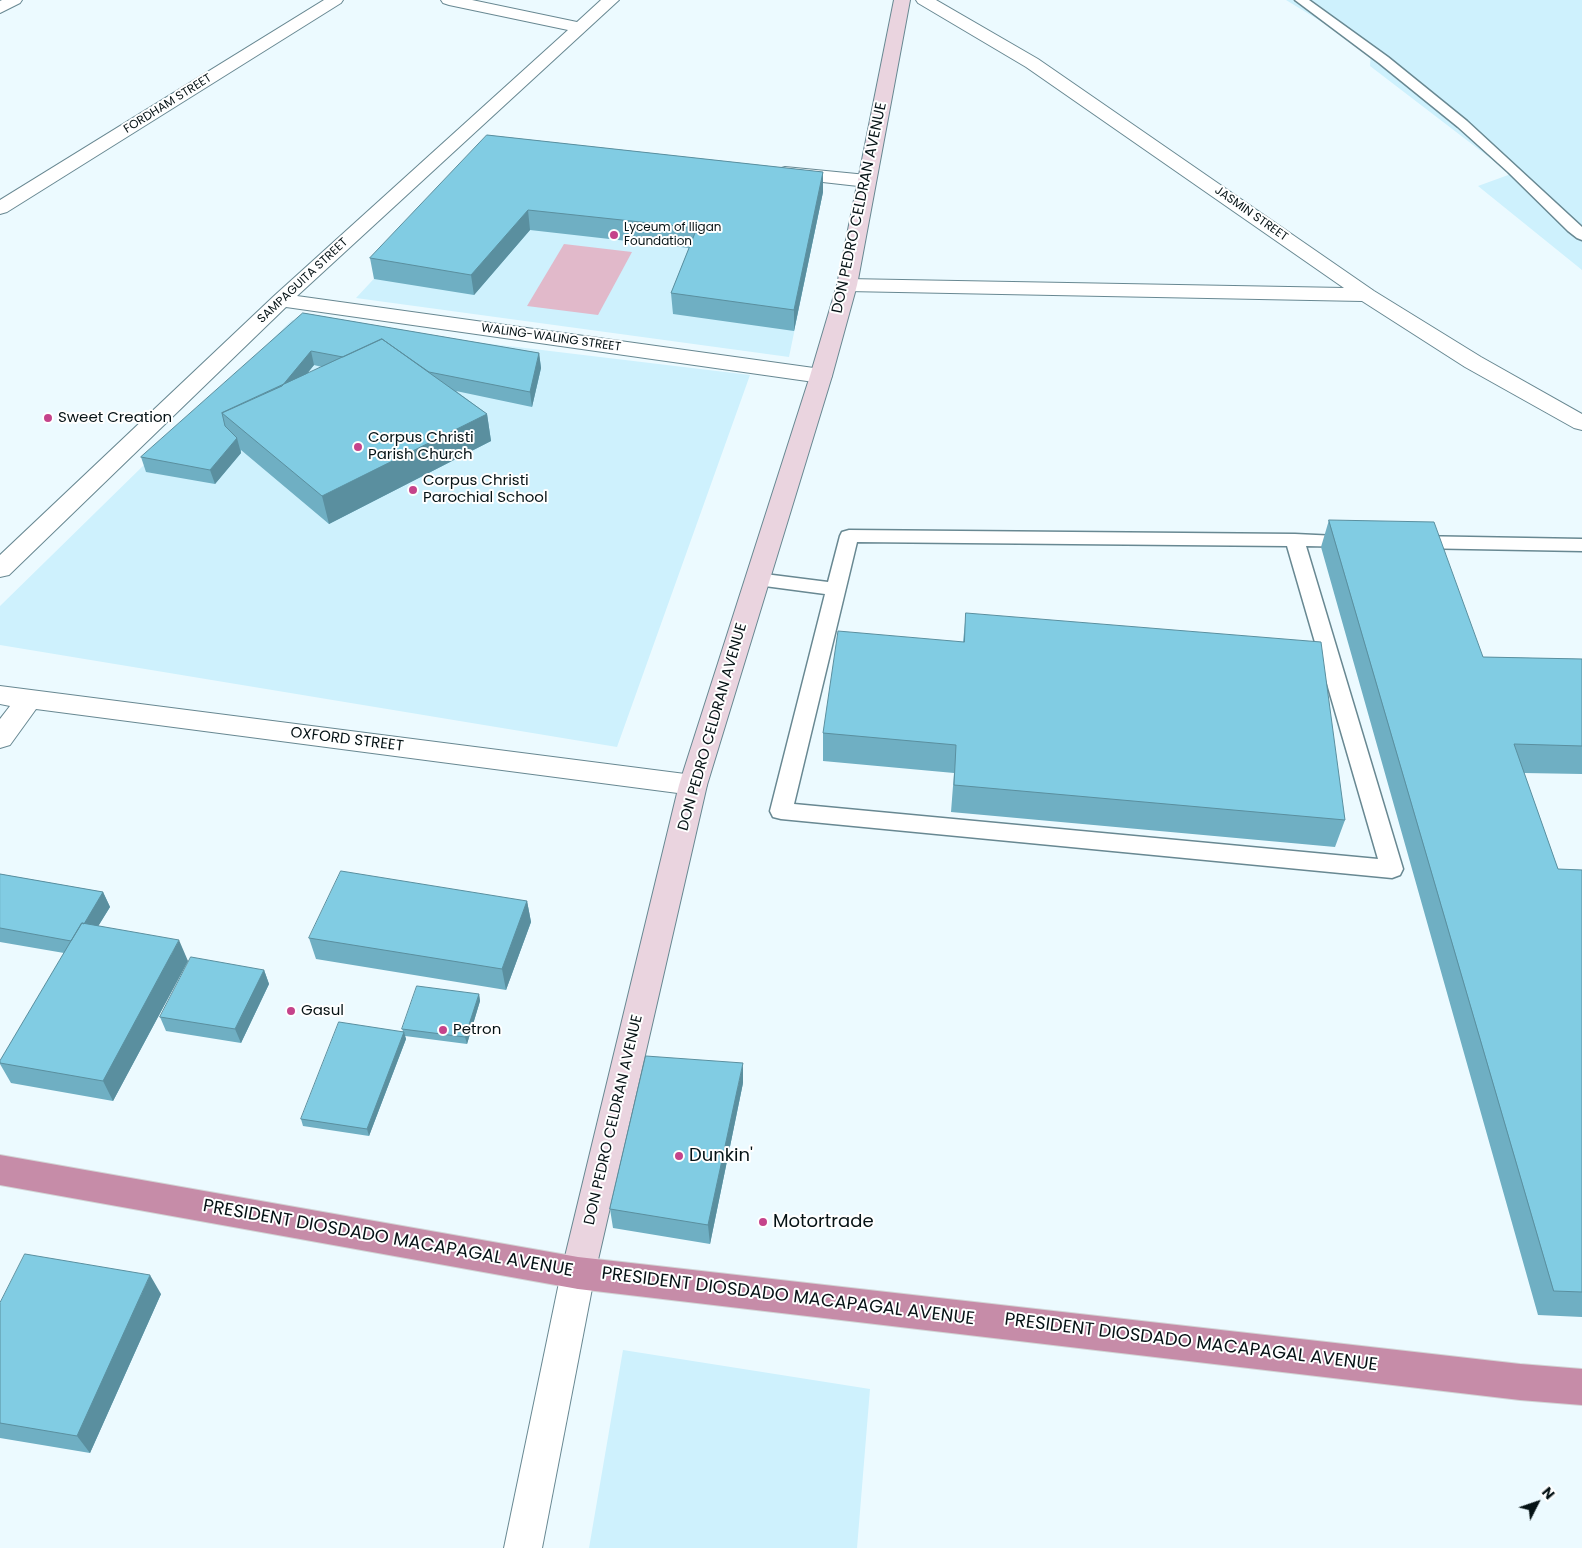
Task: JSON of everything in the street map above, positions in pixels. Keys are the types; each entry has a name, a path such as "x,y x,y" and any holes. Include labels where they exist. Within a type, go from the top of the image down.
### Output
{"highway":[{"name":"PRESIDENT DIOSDADO MACAPAGAL AVENUE","path":"0,1170 578,1272 1520,1382 1582,1387"}],"main road":[{"name":"DON PEDRO CELDRAN AVENUE","path":"578,1272 693,785 847,285 902,0"}],"street":[{"path":"0,8 14,0"},
{"name":"FORDHAM STREET","path":"0,208 335,0"},
{"path":"449,0 581,28"},
{"name":"SAMPAGUITA STREET","path":"0,569 282,300 465,144 581,28 612,0"},
{"name":"JASMIN STREET","path":"924,0 1032,63 1367,295 1472,362 1582,423"},
{"path":"769,172 867,181"},
{"path":"847,285 1367,295"},
{"name":"WALING-WALING STREET","path":"282,300 820,376"},
{"name":"OXFORD STREET","path":"0,694 693,785"},
{"path":"0,738 30,698"},
{"name":"DON PEDRO CELDRAN AVENUE","path":"523,1548 578,1272"}],"lane":[{"path":"1301,0 1384,59 1514,170 1555,213 1582,235"},
{"path":"1295,540 1392,869 781,810 849,536 1295,540 1364,541"},
{"path":"1394,541 1582,544"},
{"path":"757,580 836,589"}],"shaded area":[{"path":"1286,0 1582,0 1582,270 1478,186 1511,174 1370,66 1371,52"},
{"name":"Lyceum of Iligan Foundation","path":"490,154 823,192 789,357 356,298"},
{"path":"564,244 632,252 598,315 527,306"},
{"name":"Corpus Christi Parochial School","path":"292,320 750,375 617,747 0,645 0,606"},
{"path":"623,1350 870,1389 857,1548 589,1548"}],"building":[{"path":"487,135 823,172 794,310 671,293 697,228 528,210 471,275 370,258"},
{"path":"303,313 539,353 530,392 429,372 382,339 343,357 311,351 282,386 222,413 225,426 237,438 210,470 141,457"},
{"name":"Corpus Christi Parish Church","path":"382,339 487,414 322,496 222,413"},
{"path":"1329,520 1434,522 1483,657 1582,659 1582,746 1514,744 1558,869 1582,870 1582,1292 1554,1291"},
{"path":"966,613 1321,642 1345,820 954,785 956,745 823,733 838,631 964,642"},
{"path":"341,871 527,901 502,969 309,938"},
{"path":"0,874 103,892 84,924 82,923 71,941 0,928"},
{"path":"82,923 179,940 103,1081 0,1063 0,1061"},
{"path":"191,957 264,970 235,1029 160,1017"},
{"path":"417,986 479,994 465,1037 402,1029"},
{"path":"339,1022 404,1032 367,1129 301,1119"},
{"name":"Dunkin'","path":"646,1056 743,1063 708,1225 610,1209"},
{"path":"25,1254 150,1275 77,1436 0,1423 0,1303"}],"place":[{"name":"Lyceum of Iligan Foundation","path":"614,235"},
{"name":"Sweet Creation","path":"48,418"},
{"name":"Corpus Christi Parish Church","path":"358,447"},
{"name":"Corpus Christi Parochial School","path":"413,490"},
{"name":"Gasul","path":"291,1011"},
{"name":"Petron","path":"443,1030"},
{"name":"Dunkin'","path":"679,1156"},
{"name":"Motortrade","path":"763,1222"}]}
